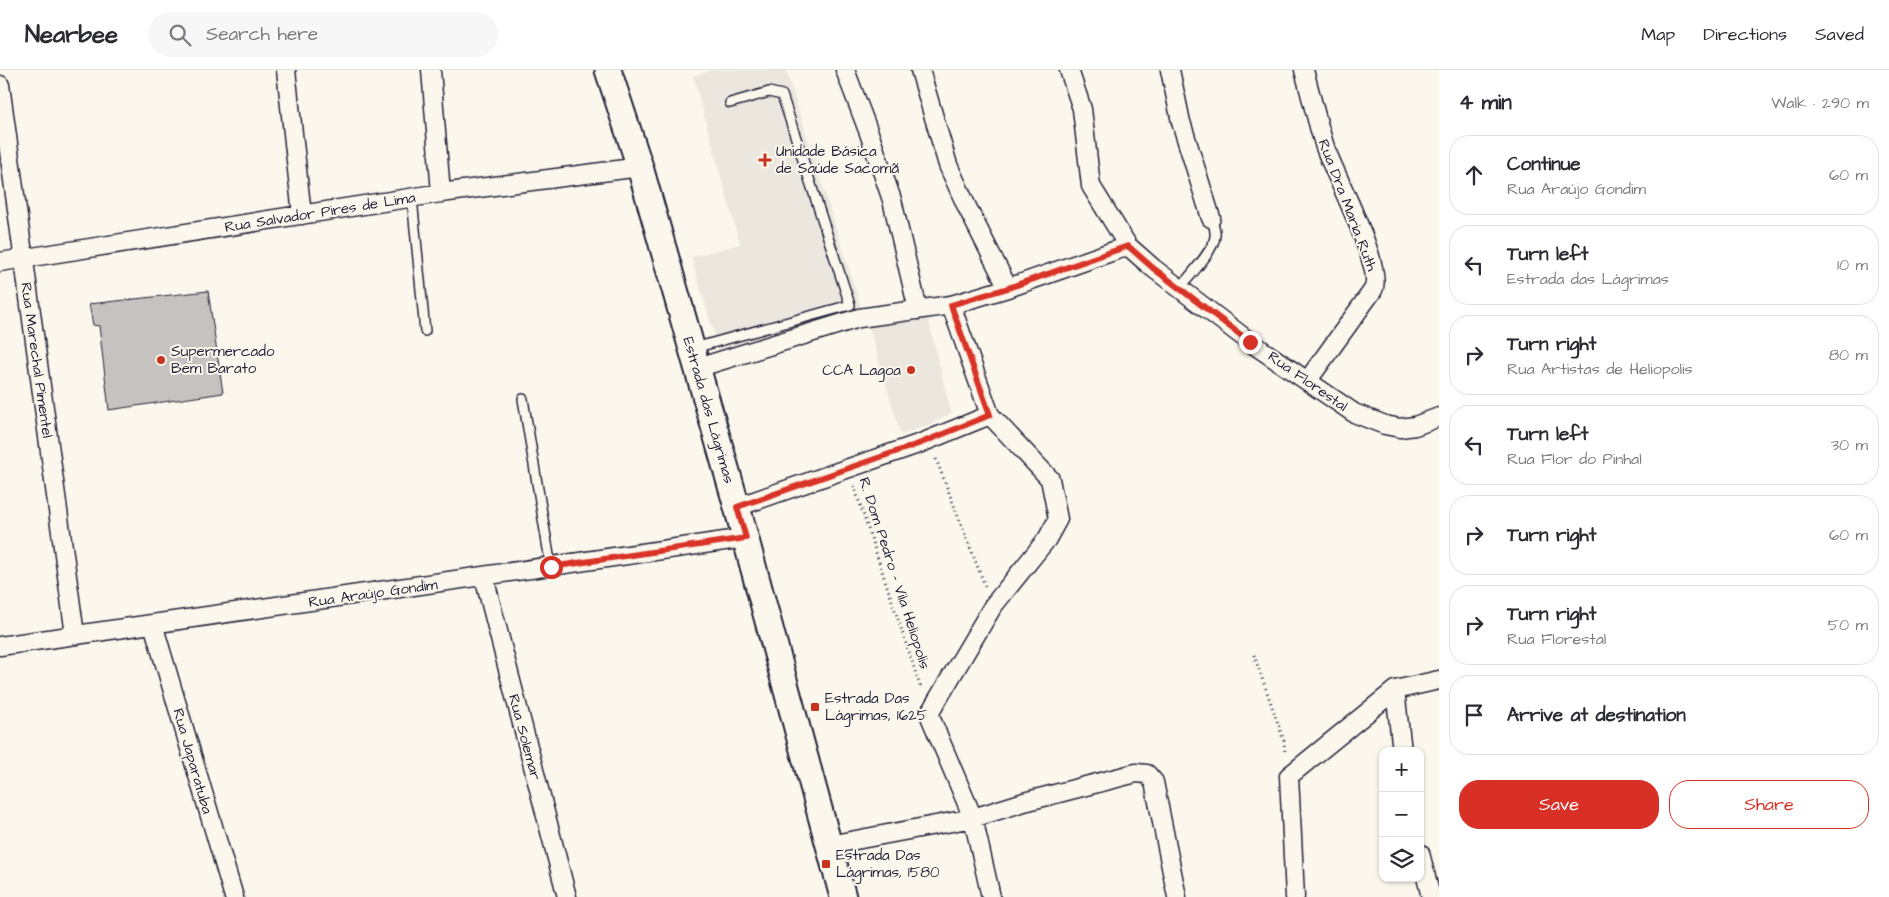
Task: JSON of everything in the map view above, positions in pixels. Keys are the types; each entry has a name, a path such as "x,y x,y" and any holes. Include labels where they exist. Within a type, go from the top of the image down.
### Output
{"main road":[{"name":"Estrada das Lágrimas","path":"608,70 640,167 746,538 843,897"}],"street":[{"path":"286,70 302,215"},
{"path":"430,70 441,193"},
{"path":"845,70 892,200 918,310"},
{"path":"920,70 948,165 1008,288"},
{"name":"Rua Florestal","path":"1069,70 1082,110 1091,186 1128,246 1250,342 1354,413 1385,425 1400,428 1415,426 1439,417"},
{"path":"1170,70 1181,122 1211,218"},
{"name":"Rua Dra Maria Ruth","path":"1304,70 1326,149 1372,259 1376,280 1373,290 1308,380"},
{"name":"Rua Marechal Pimentel","path":"0,85 74,635"},
{"name":"Rua Salvador Pires de Lima","path":"0,262 441,193 640,167"},
{"path":"694,358 859,318 951,305 1008,288 1128,246"},
{"path":"951,305 990,415 1050,479 1058,519 1047,539 993,606 929,714 973,818 991,897"},
{"path":"737,507 929,440 990,415"},
{"name":"Rua Araújo Gondim","path":"0,646 746,538"},
{"name":"Rua Solemar","path":"484,577 567,897"},
{"name":"Rua Japaratuba","path":"153,624 234,897"},
{"path":"1295,897 1289,776 1395,690 1439,680"},
{"path":"1395,690 1402,747"},
{"path":"829,845 973,818 1024,802 1120,777 1147,774 1154,782 1157,792 1177,897"},
{"path":"1424,869 1431,897"}],"lane":[{"path":"694,358 850,304 782,95 769,92 730,104"},
{"path":"412,198 425,331"},
{"path":"1180,288 1212,246 1215,233 1211,218"},
{"path":"523,399 551,567"}],"path":[{"path":"929,440 993,606"},
{"name":"R. Dom Pedro - Vila Heliopolis","path":"848,468 929,714"},
{"path":"1254,654 1284,741 1289,776"}],"shaded area":[{"name":"Unidade Básica de Saúde Sacomã","path":"712,70 786,70 861,307 805,321 764,339 720,353 691,257 740,244 693,76"},
{"name":"CCA Lagoa","path":"928,318 951,413 927,426 901,435 869,327"}],"building":[{"name":"Supermercado Bem Barato","path":"208,291 223,393 109,410 99,326 93,325 89,304"}],"place":[{"name":"Unidade Básica de Saúde Sacomã","path":"765,160"},
{"name":"Supermercado Bem Barato","path":"161,360"},
{"name":"CCA Lagoa","path":"911,370"},
{"name":"Estrada Das Lágrimas, 1625","path":"815,707"},
{"name":"Estrada Das Lágrimas, 1580","path":"826,864"}],"route":[{"path":"551,567 746,538 737,507 921,443 990,415 951,305 1008,288 1128,246 1153,268 1250,342"}]}
